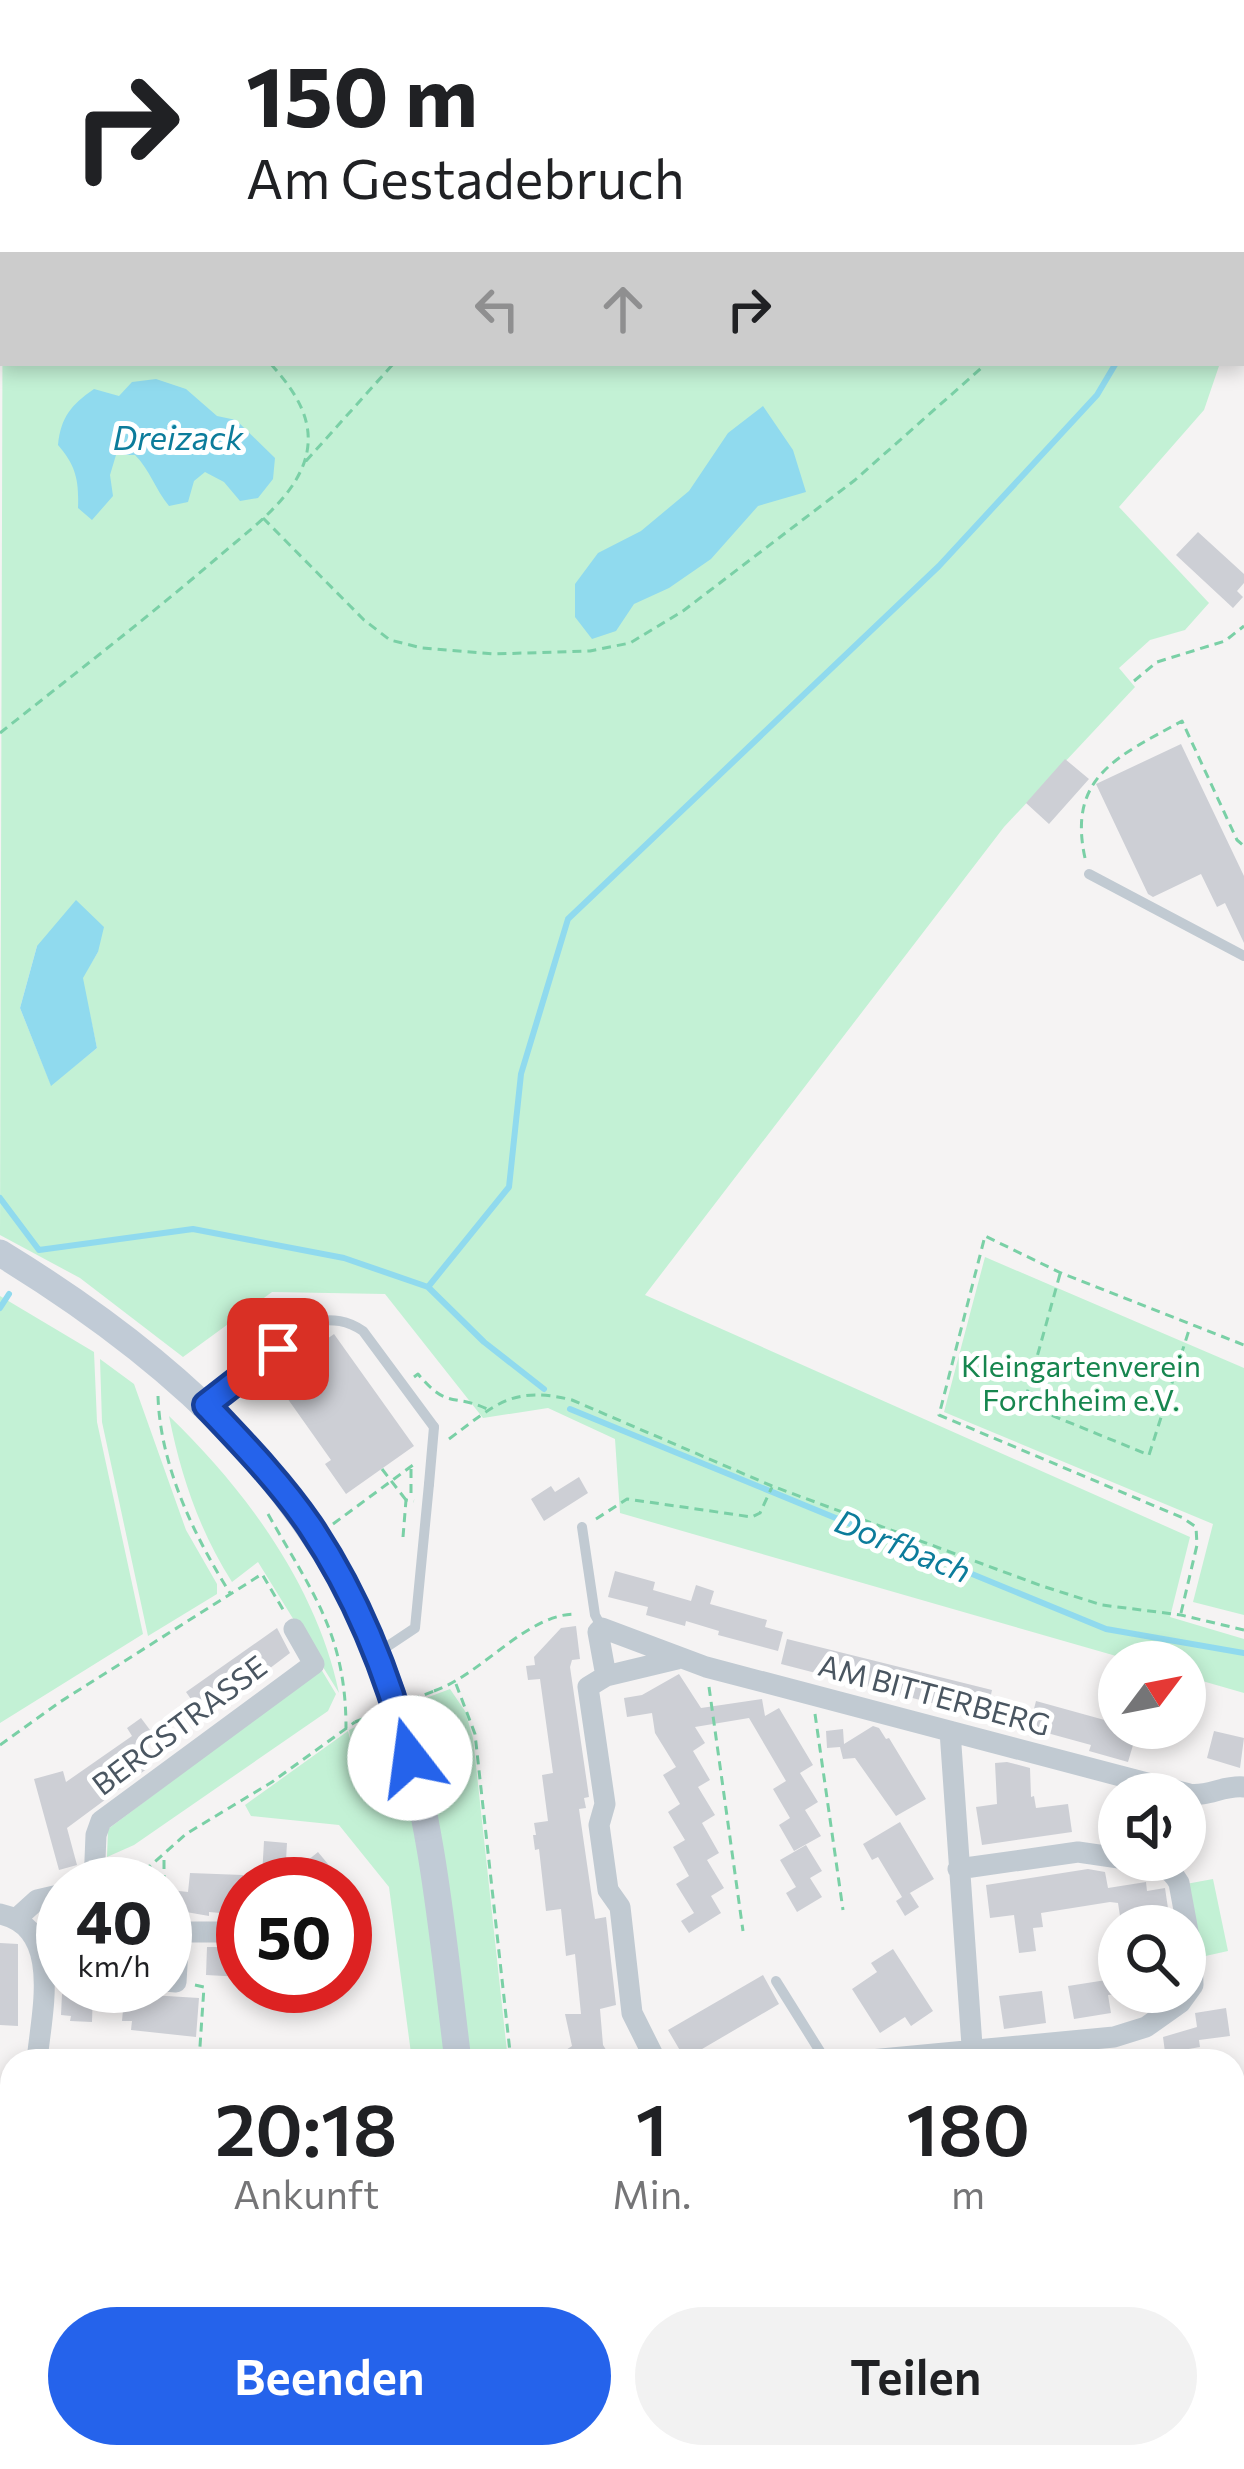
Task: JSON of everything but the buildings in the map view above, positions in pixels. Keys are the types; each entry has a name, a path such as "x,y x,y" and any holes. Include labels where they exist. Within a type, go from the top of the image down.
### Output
{"main road":[{"path":"0,1253 75,1299 206,1405 310,1526 353,1602 395,1703 424,1819 456,2049"}],"street":[{"name":"AM BITTERBERG","path":"602,1628 706,1667 1189,1794 1244,1787"},
{"path":"602,1628 598,1632 606,1676"},
{"name":"BERGSTRASSE","path":"100,1857 96,1835 101,1821 314,1664 294,1629"},
{"path":"650,2049 632,2013 620,1907 608,1890 599,1825 605,1804 588,1687 606,1676 678,1658"},
{"path":"950,1731 972,2049"},
{"path":"958,1869 1078,1852 1098,1855"},
{"path":"1021,2049 1126,2036 1146,2027 1189,1994 1192,1953 1178,1881"},
{"path":"36,1901 8,1916 36,1940"},
{"path":"40,2049 47,2013"}],"lane":[{"path":"1089,874 1244,956"},
{"path":"206,1405 314,1321 331,1319 363,1331 434,1427 415,1628 376,1654"},
{"path":"582,1527 602,1628"},
{"path":"776,1981 818,2049"}],"path":[{"path":"273,366 305,411 305,462"},
{"path":"0,733 180,590 262,518 391,366"},
{"path":"262,518 389,640 494,654 590,651 630,643 784,537 984,366"},
{"path":"1134,681 1156,662 1225,640 1244,626"},
{"path":"1089,874 1078,824 1097,776 1126,752 1182,722 1244,846"},
{"path":"1180,1615 1197,1545 1196,1527 939,1414 985,1236 1061,1273 1244,1345"},
{"path":"1061,1273 1024,1404 1149,1455 1191,1324"},
{"path":"403,1385 418,1374 444,1400 474,1403 488,1410"},
{"path":"172,1404 158,1388 159,1420 188,1518 230,1594"},
{"path":"436,1448 511,1396 572,1400 772,1487 934,1548 1102,1605 1180,1615 1244,1630"},
{"path":"329,1527 424,1457"},
{"path":"403,1538 411,1467"},
{"path":"382,1469 409,1501 428,1502"},
{"path":"582,1527 628,1499 752,1517 767,1502 772,1487"},
{"path":"266,1510 337,1645 346,1689 346,1728"},
{"path":"0,1745 262,1574 294,1629"},
{"path":"164,1856 186,1834 272,1782 355,1722 456,1684 547,1619 573,1613 602,1628"},
{"path":"706,1667 743,1931"},
{"path":"456,1684 475,1734 510,2049"},
{"path":"812,1695 843,1910"},
{"path":"192,1985 204,1987 200,2049"}],"green space":[{"path":"2,366 1219,366 1204,410 1119,507 1209,603 1185,630 1150,640 1119,668 1135,687 1004,827 645,1295 1190,1537 1170,1617 1244,1639 1244,1693 1206,1682 1206,1641 1098,1641 1098,1651 620,1513 615,1439 548,1408 483,1418 385,1294 272,1292 183,1357 80,1278 0,1235","holes":["37,946 98,952 82,978 97,1048 51,1085 20,1008"]},
{"name":"Kleingartenverein Forchheim e.V.","path":"985,1257 1244,1368 1244,1615 1193,1602 1213,1524 944,1412"},
{"path":"0,1296 94,1352 97,1422 143,1634 0,1723"},
{"path":"100,1359 134,1384 186,1530 217,1584 217,1594 148,1636 102,1422"},
{"path":"169,1416 225,1476 275,1542 314,1615 339,1693 258,1562 232,1582 193,1502"},
{"path":"321,1669 336,1694 328,1711 134,1845 107,1857 108,1829"},
{"path":"450,1689 465,1711 473,1738 507,2049 466,2049 434,1818 410,1704"},
{"path":"386,1713 420,1847 446,2049 410,2049 389,1887 372,1866 372,1857 365,1857 339,1825 251,1816 245,1805 348,1731 352,1746 349,1730"},
{"path":"1213,1879 1228,1951 1206,1956 1206,1905 1190,1905 1186,1884"}],"water":[{"name":"Dreizack","path":"156,379 186,389 217,416 236,420 275,458 273,479 258,498 240,501 224,482 205,472 194,481 188,502 169,506 135,455 116,455 110,475 113,496 92,520 78,508 75,474 58,445 68,412 94,389 119,396 132,382"},
{"path":"763,406 793,450 806,492 758,506 711,559 669,588 634,604 616,631 592,639 575,617 575,584 598,553 641,531 689,491 728,433"},
{"path":"76,900 104,927 98,952 83,978 97,1048 51,1086 20,1008 37,946"}],"waterway":[{"path":"428,1287 509,1187 521,1074 568,919 939,566 1097,395 1114,366"},
{"path":"0,1198 39,1250 193,1229 344,1258 428,1287 484,1342 544,1389"},
{"path":"0,1308 9,1294"},
{"name":"Dorfbach","path":"570,1409 1106,1629 1244,1653"}],"route":[{"path":"278,1349 206,1405 310,1526 376,1654 410,1758"}]}
